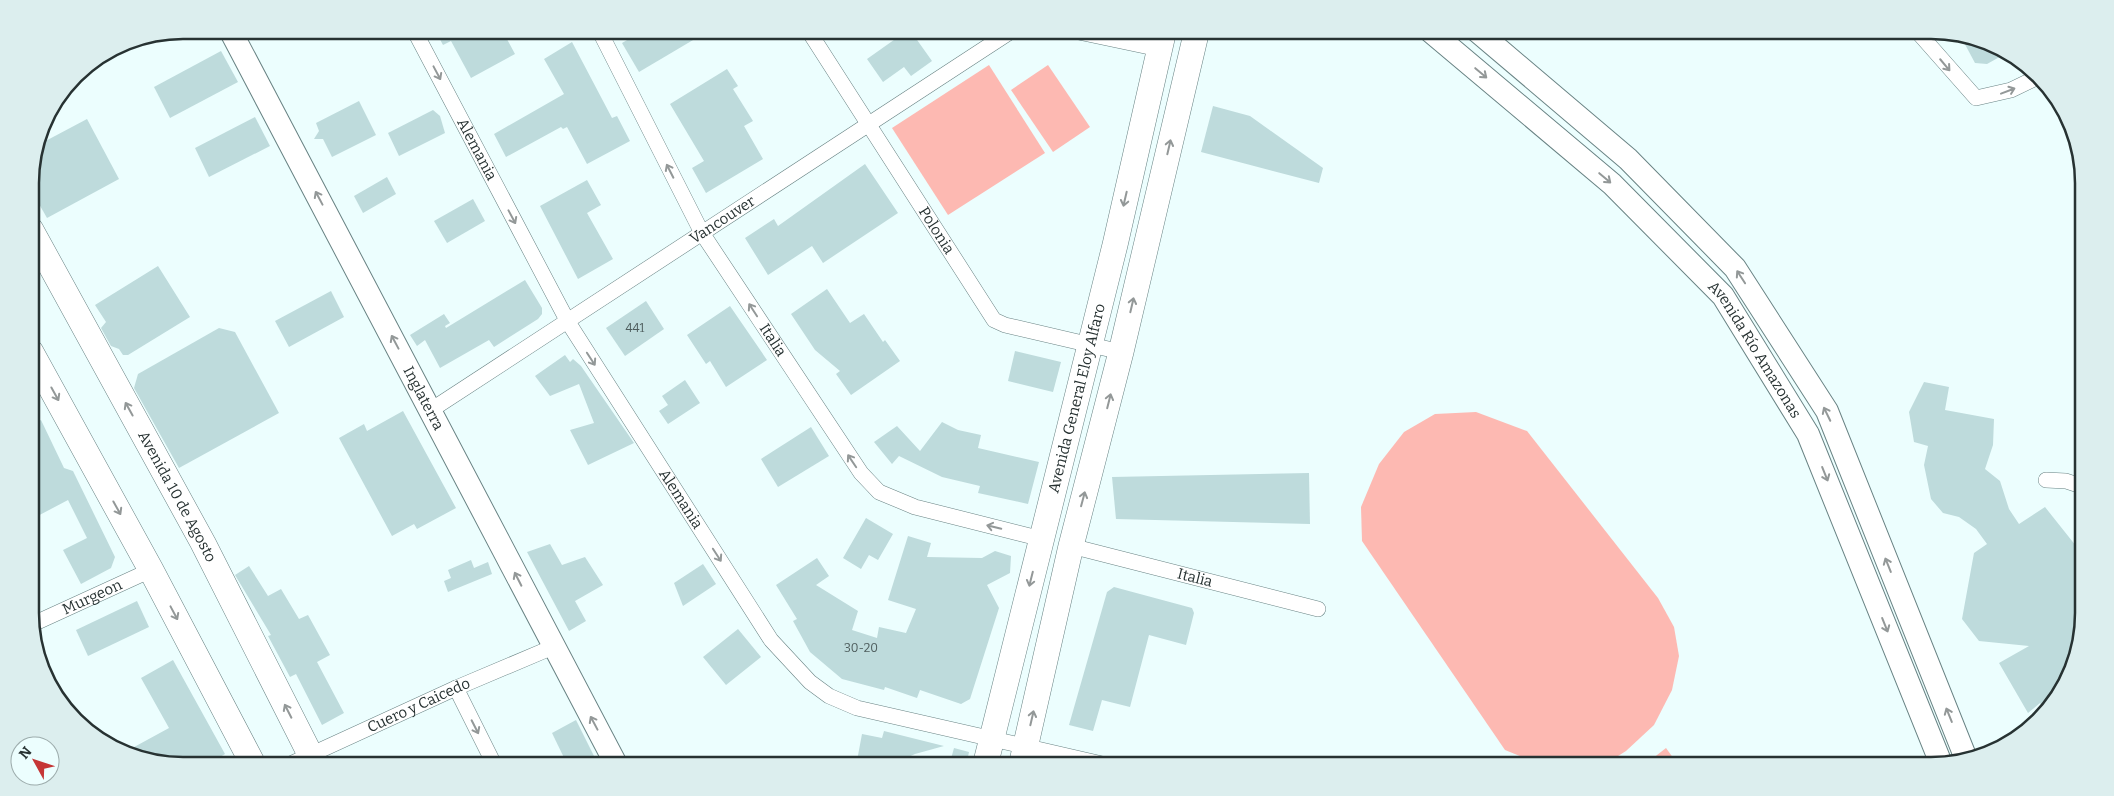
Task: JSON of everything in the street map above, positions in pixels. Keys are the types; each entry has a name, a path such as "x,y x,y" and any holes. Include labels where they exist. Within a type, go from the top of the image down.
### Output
{"main road":[{"name":"Inglaterra","path":"235,39 612,757"},
{"name":"Avenida General Eloy Alfaro","path":"1023,757 1071,546 1121,352 1195,39"},
{"name":"Avenida Río Amazonas","path":"1440,39 1612,184 1723,296 1808,434 1938,757"},
{"name":"Avenida Río Amazonas","path":"1487,39 1628,159 1735,268 1827,411 1964,753"},
{"name":"Avenida General Eloy Alfaro","path":"987,757 1115,245 1161,40"},
{"name":"Avenida 10 de Agosto","path":"39,245 203,543 311,757"},
{"path":"39,367 151,570 249,757"}],"street":[{"name":"Alemania","path":"419,39 568,322 771,640 810,682 829,696 857,708 992,740 1023,757"},
{"name":"Italia","path":"604,39 702,233 848,454 872,486 889,497 915,507 1042,539"},
{"name":"Polonia","path":"814,39 867,125 994,320 1005,326 1121,352"},
{"name":"Vancouver","path":"431,410 999,39"},
{"path":"1924,39 1964,87 1976,98 2011,90 2032,80"},
{"path":"2046,480 2066,480 2075,484"},
{"name":"Italia","path":"1071,546 1318,609"},
{"name":"Murgeon","path":"39,621 151,570"},
{"name":"Cuero y Caicedo","path":"319,757 456,688 553,647"},
{"path":"456,688 490,757"}],"shaded area":[{"path":"989,65 1045,153 948,215 892,128"},
{"path":"1048,65 1090,127 1053,152 1011,90"},
{"path":"1476,412 1527,431 1658,598 1674,627 1679,656 1672,690 1654,725 1626,751 1616,757 1522,757 1505,750 1362,541 1361,507 1379,464 1404,432 1435,414"},
{"path":"1666,748 1672,757 1654,757"}],"building":[{"path":"440,39 507,39 515,54 471,78 451,41 443,45"},
{"path":"629,39 695,39 639,72 622,43"},
{"path":"895,39 916,39 932,61 911,76 904,67 883,82 867,59"},
{"path":"572,42 612,118 617,116 630,141 587,164 567,127 563,129 561,127 506,157 494,134 564,94 544,59"},
{"path":"1964,43 1978,46 2000,57 1987,64 1975,63"},
{"path":"221,51 238,82 170,118 154,87"},
{"path":"727,69 738,86 733,89 753,121 744,126 763,159 706,193 692,168 704,161 670,104"},
{"path":"359,101 376,135 332,157 323,139 314,139 319,131 316,123"},
{"path":"1213,106 1250,116 1323,168 1319,183 1201,152"},
{"path":"433,110 440,116 445,133 399,156 388,133"},
{"path":"255,117 270,146 209,177 195,148"},
{"path":"87,119 119,179 47,218 39,204 39,173 45,141"},
{"path":"865,164 898,213 823,263 812,246 768,275 745,238 774,219 778,226"},
{"path":"387,177 396,194 363,213 354,196"},
{"path":"587,180 601,205 587,213 613,259 578,279 540,206"},
{"path":"473,199 485,221 447,243 434,221"},
{"path":"158,266 190,317 128,355 123,355 119,349 111,346 101,328 106,322 95,305"},
{"path":"525,280 542,308 542,314 538,319 494,347 489,340 440,368 425,340 417,346 410,335 444,314 450,323 445,326 446,328"},
{"path":"827,289 850,323 864,314 883,342 885,340 900,361 851,395 836,374 840,371 815,350 791,314"},
{"path":"331,291 344,317 289,347 275,321"},
{"path":"646,301 664,329 625,356 606,328"},
{"path":"730,306 767,360 726,387 710,361 706,364 687,335"},
{"path":"219,328 235,332 279,413 179,468 134,388 138,374"},
{"path":"1015,351 1061,362 1053,392 1008,381"},
{"path":"565,355 570,362 573,359 581,366 634,443 588,465 570,430 594,423 579,384 550,396 535,376"},
{"path":"685,380 700,403 668,424 659,411 668,405 662,396"},
{"path":"1924,382 1949,387 1945,410 1994,419 1993,445 1985,469 2000,481 2009,509 2019,524 2045,507 2075,545 2074,632 2068,660 2046,701 2042,705 2040,703 2028,713 1999,663 2029,646 1979,641 1962,619 1974,553 1987,544 1976,529 1959,517 1943,513 1931,499 1924,465 1928,446 1914,442 1909,412"},
{"path":"403,411 456,508 417,529 414,524 392,536 339,438 364,424 367,431"},
{"path":"41,420 64,468 73,471 115,557 111,568 81,584 63,550 87,538 68,500 39,515 39,421"},
{"path":"942,422 958,430 981,435 978,448 1039,462 1028,504 978,493 980,486 942,477 899,456 892,464 874,442 897,426 920,451"},
{"path":"811,427 829,456 778,487 761,459"},
{"path":"1309,473 1310,524 1116,519 1112,477"},
{"path":"866,518 893,534 878,560 869,555 861,569 843,558"},
{"path":"908,536 931,543 927,557 982,558 995,551 1011,556 1010,573 987,585 999,608 970,699 961,704 920,690 917,698 885,687 884,690 842,679 810,652 793,621 797,619 776,585 817,558 829,576 816,585 858,611 852,630 877,638 879,627 906,633 916,609 888,600"},
{"path":"550,544 562,565 585,557 603,585 575,601 586,621 569,631 527,552"},
{"path":"471,560 474,568 488,562 492,574 448,592 444,581 451,578 448,570"},
{"path":"703,564 716,584 683,606 674,583"},
{"path":"249,566 268,596 281,589 299,619 308,615 330,655 317,662 344,713 322,725 296,674 290,677 268,636 271,635 235,575"},
{"path":"1114,587 1192,608 1194,613 1186,645 1149,635 1130,707 1102,700 1093,731 1069,725 1107,592"},
{"path":"137,601 149,627 88,656 76,630"},
{"path":"738,629 761,657 726,685 703,657"},
{"path":"173,660 225,754 220,757 173,757 132,748 169,728 141,678"},
{"path":"576,720 594,757 564,757 552,733"},
{"path":"884,731 944,746 908,757 858,757 862,734 882,738"},
{"path":"954,748 969,752 968,757 952,757"}]}
